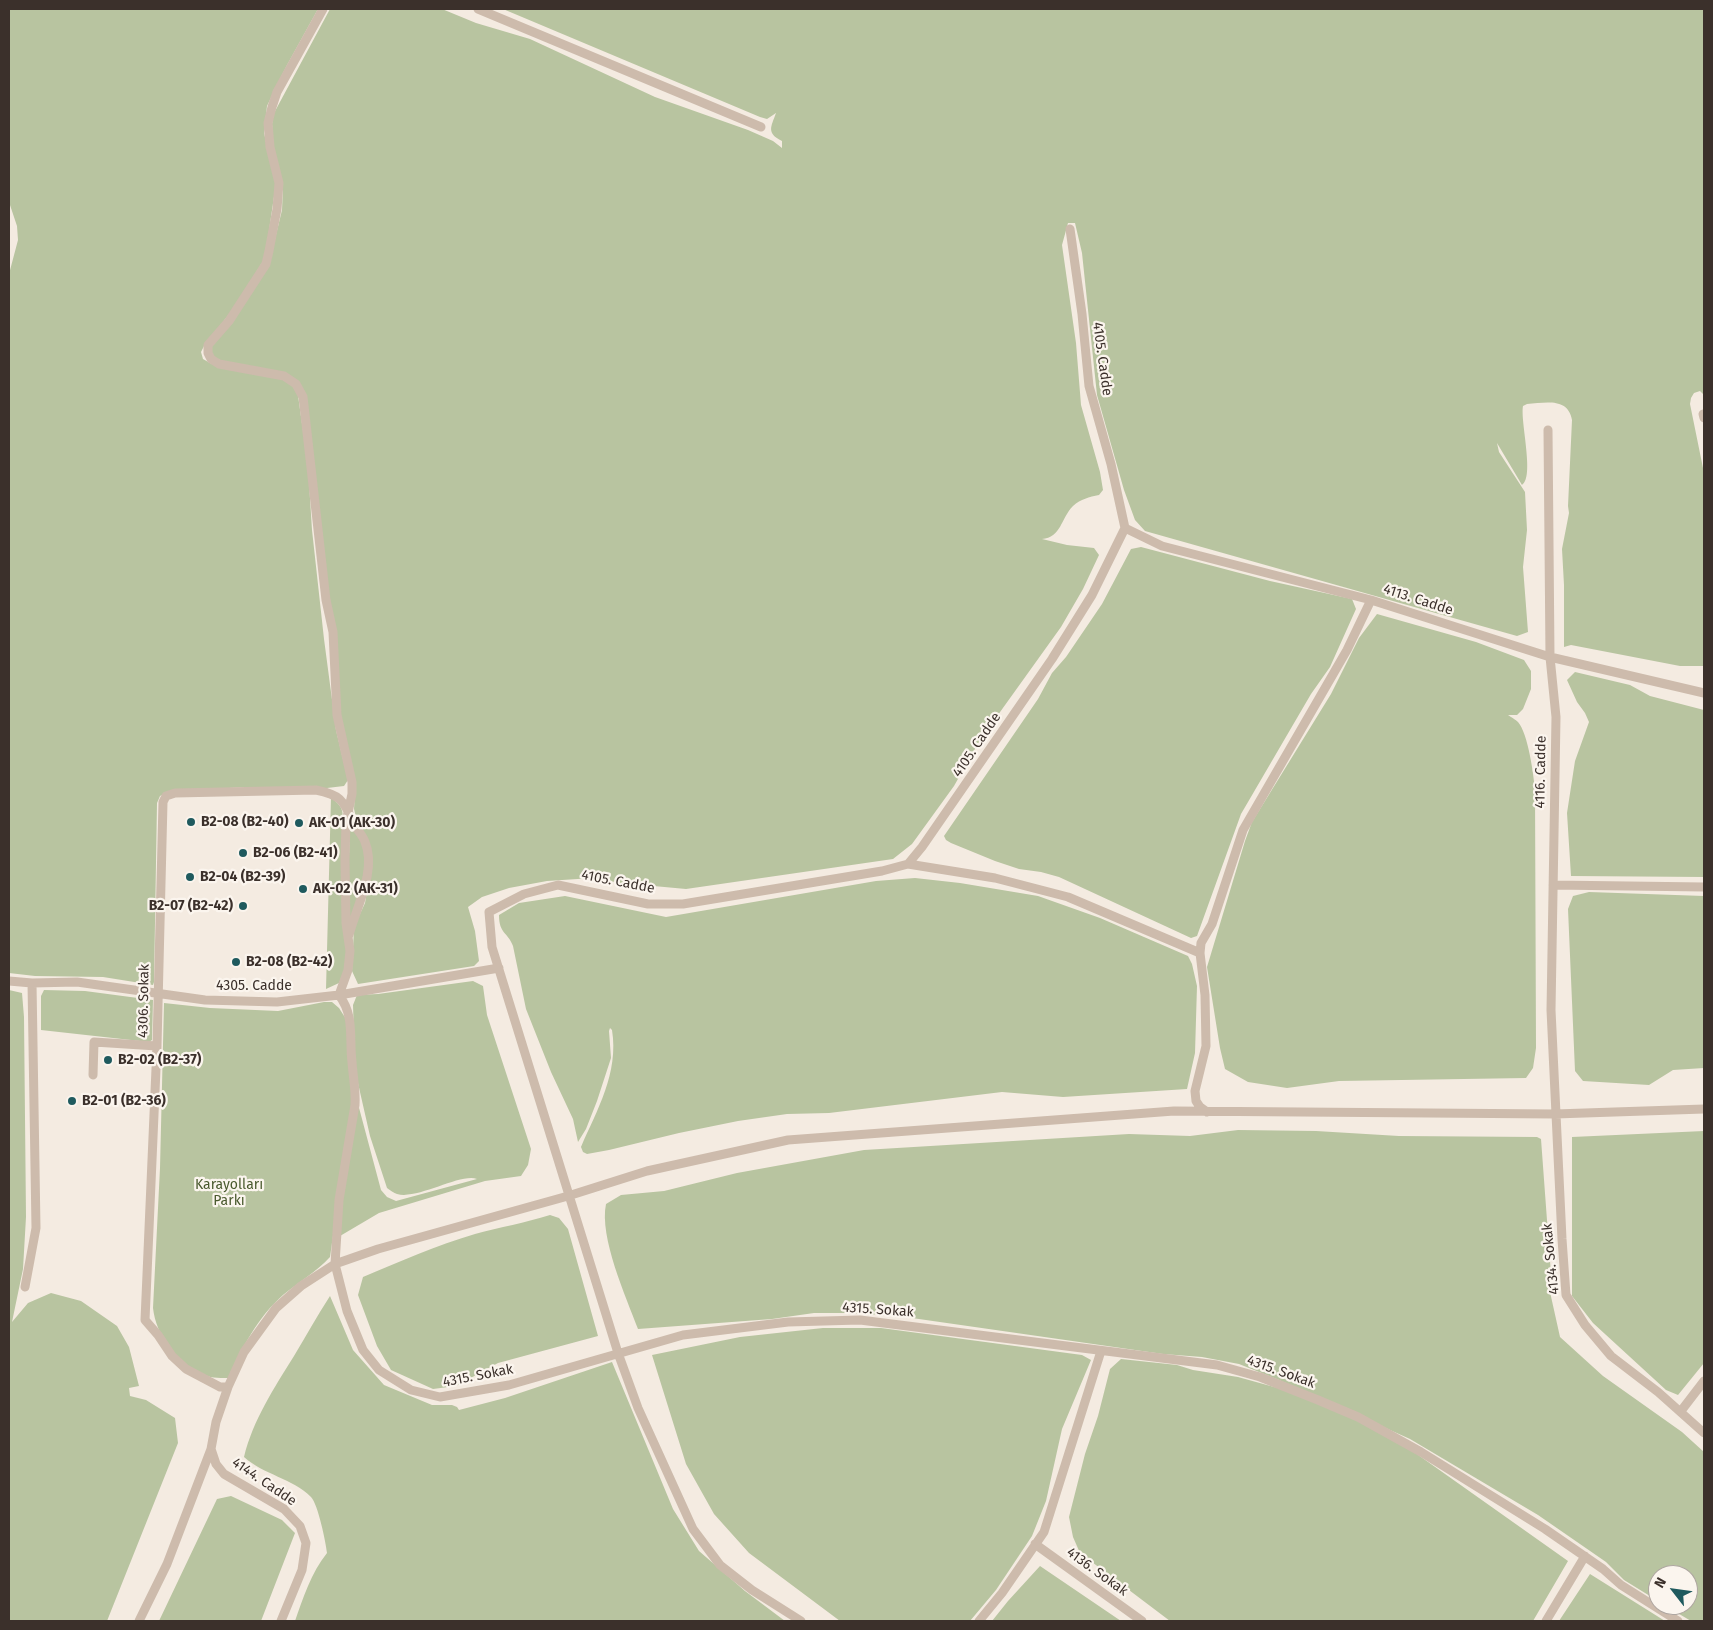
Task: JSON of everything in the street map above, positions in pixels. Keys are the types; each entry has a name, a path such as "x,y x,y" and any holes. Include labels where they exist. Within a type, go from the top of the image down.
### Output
{"street":[{"path":"323,9 277,92 268,124 270,147 279,184 277,209 266,264 228,321 208,345 208,353 211,359 219,364 284,376 296,384 303,397 326,600 333,632 337,715 352,782 352,794 346,822 345,860 346,923 350,951 348,970 339,995"},
{"path":"478,9 760,127"},
{"name":"4105. Cadde","path":"499,968 492,946 489,912 524,894 558,885 648,904 683,904 882,871 908,864 922,847 1052,659 1092,595 1125,528 1111,464 1089,386 1082,314 1070,229"},
{"name":"4116. Cadde","path":"1548,430 1550,657 1556,717 1551,1010 1555,1114"},
{"name":"4113. Cadde","path":"1125,528 1162,546 1371,600 1550,657 1704,693"},
{"path":"1208,1112 1200,1107 1196,1100 1195,1091 1206,1046 1205,995 1200,943 1212,924 1243,830 1347,650 1371,600"},
{"name":"4306. Sokak","path":"228,1387 220,1387 186,1369 172,1356 145,1320 157,1046 162,802 166,796 175,793 316,790 334,793 342,800 349,811"},
{"path":"349,811 355,826 366,842 368,859 367,882 349,937"},
{"path":"908,864 995,878 1068,897 1200,953"},
{"path":"1553,885 1704,887"},
{"path":"499,968 618,1353 638,1408 693,1528 720,1565 752,1590 801,1621"},
{"name":"4305. Cadde","path":"9,981 32,983 77,982 205,1000 277,1002 339,995 499,968"},
{"path":"25,1287 36,1228 32,983"},
{"name":"4315. Sokak","path":"339,995 345,1003 351,1021 352,1062 356,1089 339,1200 335,1264 347,1311 363,1350 379,1370 411,1390 440,1397 509,1385 683,1335 788,1322 860,1320 1217,1365 1260,1377 1358,1417 1421,1452 1545,1528 1603,1569 1621,1586 1678,1621"},
{"path":"93,1075 94,1042 157,1046"},
{"path":"139,1621 167,1564 211,1449 216,1422 228,1387 244,1352 276,1308 301,1286 335,1264 378,1249 568,1196 647,1171 788,1140 1174,1111 1555,1114 1704,1109"},
{"name":"4134. Sokak","path":"1555,1114 1566,1295 1585,1325 1611,1356 1681,1411 1704,1432"},
{"path":"979,1621 1002,1593 1044,1532 1101,1351"},
{"path":"1681,1411 1704,1381"},
{"name":"4144. Cadde","path":"211,1449 216,1464 224,1474 284,1509 300,1526 306,1543 302,1570 281,1621"},
{"name":"4136. Sokak","path":"1036,1544 1142,1621"},
{"path":"1546,1621 1585,1556"}],"green space":[{"path":"9,9 318,9 267,106 264,133 276,183 265,258 234,308 201,352 203,359 210,363 291,383 300,394 306,435 312,530 324,639 336,730 348,780 344,786 327,788 249,787 169,791 160,796 157,803 153,985 103,977 35,976 9,973 9,274 18,240 17,226 9,202"},
{"path":"330,9 442,9 476,23 530,39 655,97 748,130 773,141 782,148 782,141 774,135 771,129 776,113 767,119 760,117 503,9 1704,9 1704,395 1700,391 1694,393 1690,404 1704,473 1704,666 1680,666 1571,645 1564,647 1562,549 1569,513 1572,420 1566,408 1555,403 1527,404 1523,406 1527,471 1526,480 1522,485 1497,443 1499,452 1525,492 1527,530 1523,567 1528,632 1517,636 1145,531 1135,520 1124,490 1097,395 1082,253 1075,223 1068,223 1062,245 1076,343 1081,405 1100,472 1103,490 1099,495 1085,499 1073,506 1057,531 1048,538 1042,539 1067,545 1094,548 1099,555 1083,589 1061,627 980,740 954,786 912,844 893,859 686,889 621,883 593,878 547,881 509,888 482,897 468,907 475,931 479,961 474,966 358,984 352,971 354,927 365,903 371,868 369,845 357,821 354,809 355,791 342,731 322,566 296,381 213,358 211,350 212,345 268,268 282,210 283,186 274,153 272,124 274,113"},
{"path":"1141,547 1270,581 1352,599 1356,609 1330,667 1311,694 1241,814 1197,936 1191,938 1059,877 1019,869 995,861 951,843 944,836 1038,699 1052,673 1066,657 1102,604 1131,549"},
{"path":"1377,614 1476,642 1524,660 1531,671 1531,689 1523,709 1517,715 1508,715 1518,722 1525,735 1532,765 1535,791 1536,1048 1533,1068 1526,1078 1339,1081 1287,1088 1248,1082 1225,1069 1207,967 1245,841 1252,822 1331,694 1359,638"},
{"path":"1575,672 1630,685 1650,696 1704,710 1704,877 1571,876 1567,813 1575,761 1589,722 1567,680"},
{"path":"331,797 340,806 343,815 347,944 344,972 339,983 326,989"},
{"path":"350,830 360,837 363,843 367,864 358,900 349,922 348,880"},
{"path":"915,878 960,883 1038,896 1100,918 1188,956 1192,964 1197,986 1195,1053 1187,1089 1063,1097 1002,1092 829,1113 787,1114 738,1121 609,1150 587,1154 583,1152 581,1147 600,1105 609,1076 613,1046 612,1030 610,1028 609,1031 611,1058 586,1129 578,1142 573,1119 551,1072 526,1009 513,946 500,926 499,915 519,903 565,896 666,917 876,881"},
{"path":"1589,892 1704,896 1704,1068 1673,1070 1649,1085 1583,1081 1575,1071 1568,909 1573,896"},
{"path":"473,981 483,986 487,1015 531,1149 528,1165 521,1176 485,1181 379,1213 340,1236 343,1189 358,1104 381,1190 387,1197 396,1201 477,1179 460,1180 406,1195 397,1194 387,1188 370,1136 355,1070 353,1005 357,995 378,994"},
{"path":"9,990 22,993 24,1017 26,1217 23,1269 12,1322 28,1303 51,1293 81,1301 117,1326 129,1347 139,1386 129,1388 130,1396 146,1400 175,1418 178,1443 107,1621 9,1621"},
{"path":"44,990 85,991 153,1000 152,1040 149,1042 41,1030 41,996"},
{"name":"Karayolları Parkı","path":"332,1002 339,1008 346,1019 353,1094 330,1257 283,1295 266,1313 245,1344 228,1378 214,1378 204,1375 183,1363 169,1347 158,1328 153,1308 160,1168 164,1003 210,1008 278,1011"},
{"path":"1238,1130 1316,1131 1399,1136 1537,1137 1541,1139 1552,1288 1550,1292 1560,1337 1603,1376 1682,1432 1704,1452 1704,1621 1691,1621 1681,1615 1698,1615 1698,1565 1648,1565 1648,1595 1624,1580 1606,1562 1538,1515 1410,1439 1239,1364 1202,1357 1163,1354 898,1316 850,1313 814,1313 772,1319 638,1329 615,1267 606,1233 606,1204 621,1195 664,1191 737,1173 864,1150 1129,1134 1190,1136"},
{"path":"1704,1131 1704,1363 1678,1395 1666,1390 1593,1323 1572,1296 1572,1137"},
{"path":"550,1215 559,1218 568,1229 598,1336 498,1363 456,1386 433,1389 391,1370 377,1346 358,1295 363,1277 461,1238"},
{"path":"330,1296 353,1350 384,1385 432,1405 452,1405 459,1410 505,1398 612,1362 673,1509 699,1551 745,1591 785,1621 295,1621 312,1577 327,1553 319,1515 311,1497 295,1485 260,1468 244,1457 253,1430 265,1405"},
{"path":"823,1328 881,1328 1082,1355 1091,1360 1062,1429 1046,1501 1032,1536 996,1590 970,1621 840,1621 749,1553 714,1514 686,1464 652,1355 740,1337"},
{"path":"1121,1359 1177,1365 1193,1370 1238,1377 1285,1390 1356,1419 1414,1452 1568,1561 1533,1621 1170,1621 1080,1553 1073,1537 1069,1517 1110,1369"},
{"path":"231,1496 282,1520 295,1533 261,1621 159,1621 217,1499"},
{"path":"1040,1566 1121,1621 992,1621"},
{"path":"1590,1574 1648,1610 1648,1615 1655,1615 1665,1621 1559,1621"}],"place":[{"name":"B2-08 (B2-40)","path":"191,822"},
{"name":"AK-01 (AK-30)","path":"299,823"},
{"name":"B2-06 (B2-41)","path":"243,853"},
{"name":"B2-04 (B2-39)","path":"190,877"},
{"name":"AK-02 (AK-31)","path":"303,889"},
{"name":"B2-07 (B2-42)","path":"243,906"},
{"name":"B2-08 (B2-42)","path":"236,962"},
{"name":"B2-02 (B2-37)","path":"108,1060"},
{"name":"B2-01 (B2-36)","path":"72,1101"}]}
